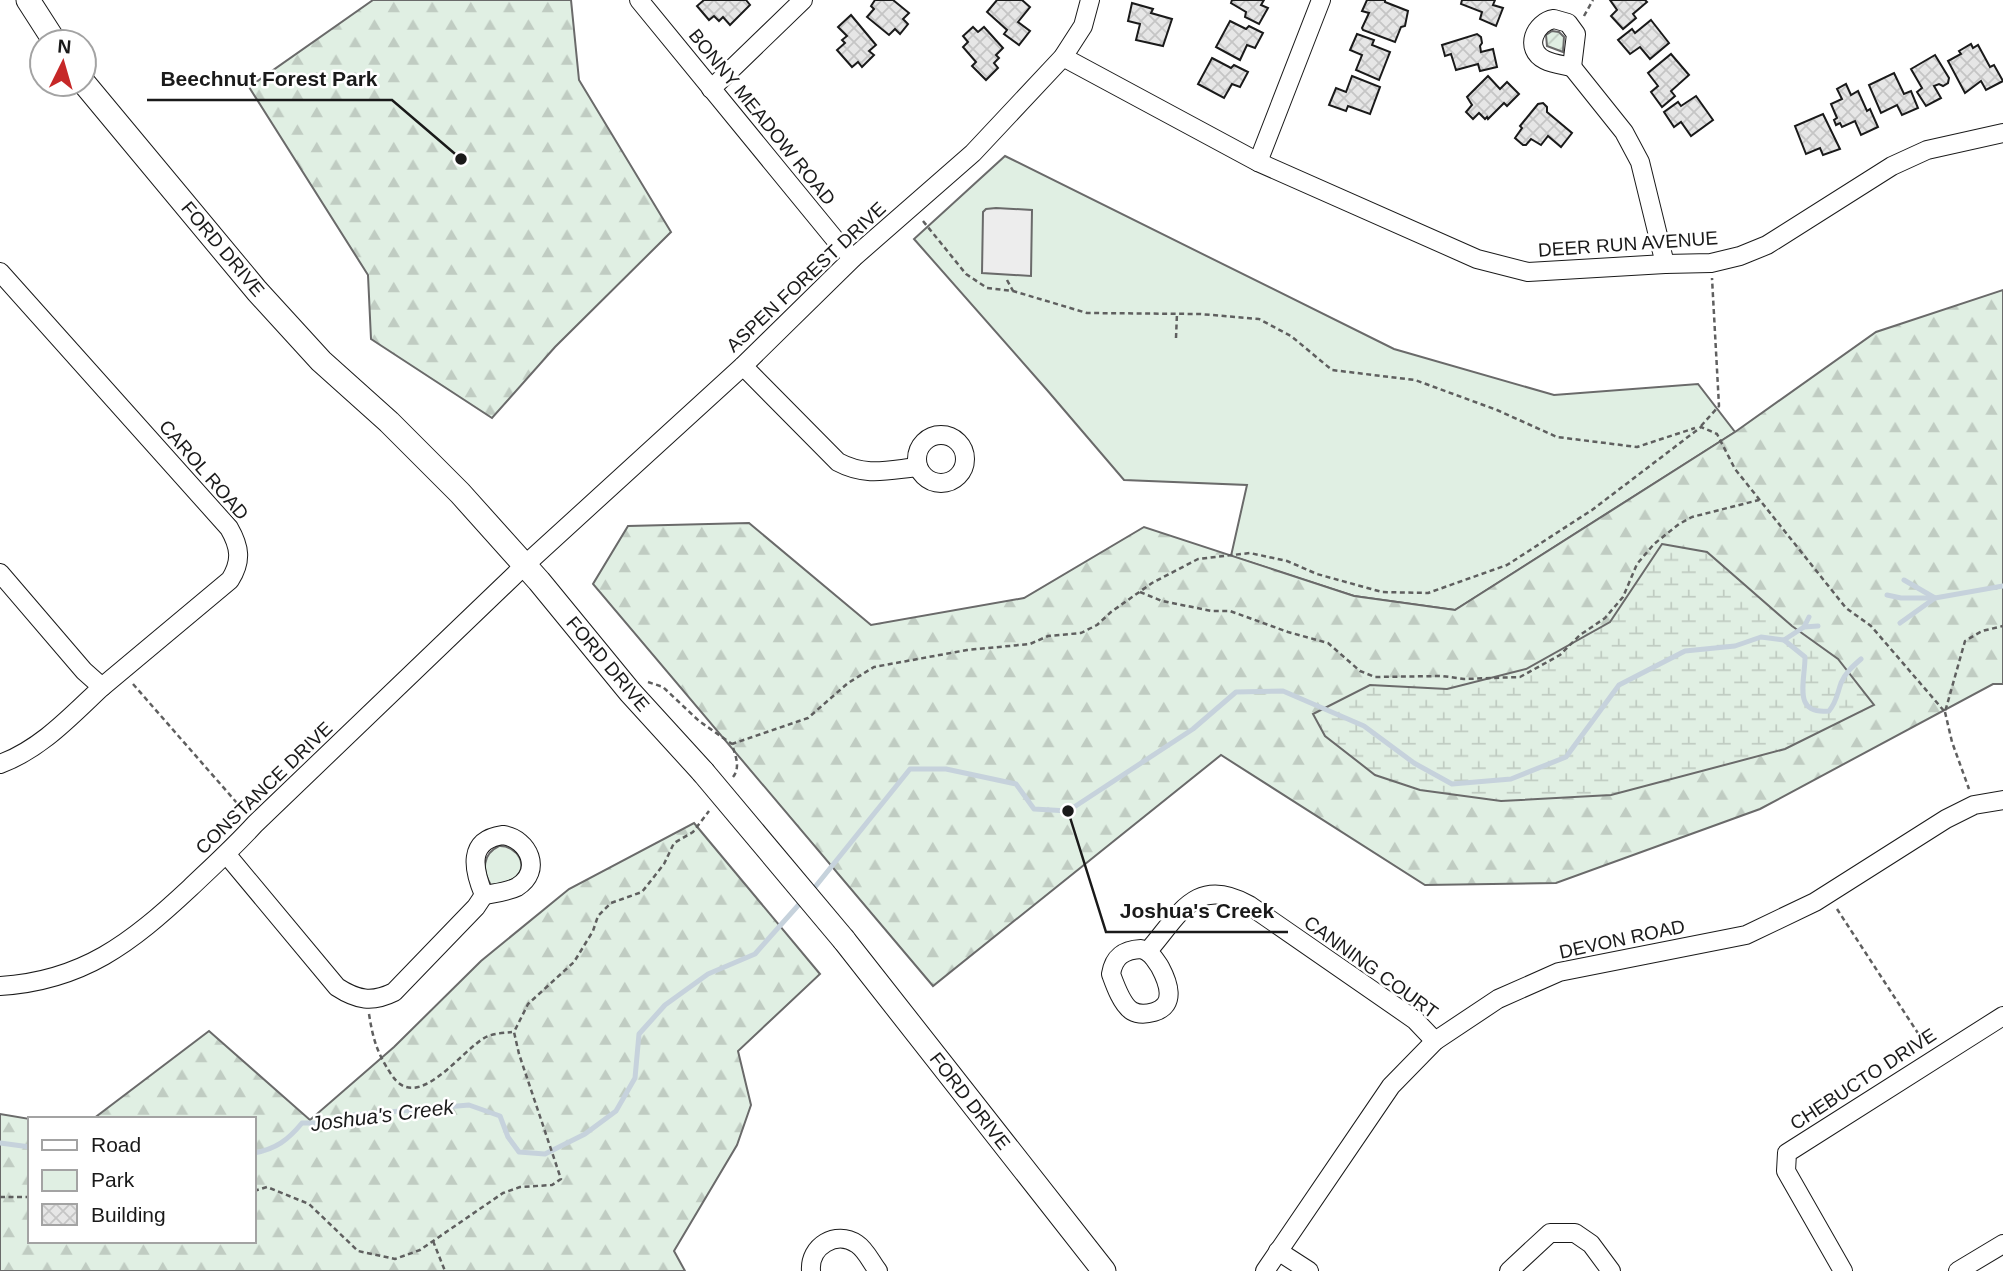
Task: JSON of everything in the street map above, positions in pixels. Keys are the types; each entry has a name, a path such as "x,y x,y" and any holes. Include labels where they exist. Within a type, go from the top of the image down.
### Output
{"main road":[{"path":"28,0 46,28"},
{"name":"FORD DRIVE","path":"96,98 257,291 321,361 433,466 525,565 629,692 703,772 844,940 1104,1271"}],"street":[{"name":"BONNY MEADOW ROAD","path":"639,0 853,258"},
{"path":"711,89 803,0"},
{"name":"ASPEN FOREST DRIVE","path":"525,565 743,366 853,258 973,153 1063,57 1083,26 1090,0"},
{"path":"1258,162 1321,0"},
{"name":"DEER RUN AVENUE","path":"1063,57 1258,162 1477,259 1528,272 1711,263 1740,256 1767,246 1892,166 1927,150 2003,133"},
{"path":"1572,67 1625,132 1640,162 1665,264"},
{"name":"CAROL ROAD","path":"0,272 229,528 240,554 237,569 230,580 102,687 45,739 0,764"},
{"path":"743,366 838,462 853,470 870,472 918,467"},
{"name":"CONSTANCE DRIVE","path":"0,986 26,985 57,978 128,942 155,921 227,855 255,824 525,565"},
{"path":"0,573 84,671 102,687"},
{"name":"DEVON ROAD","path":"1265,1271 1391,1086 1436,1041 1498,999 1559,972 1746,934 1827,895 1946,819 1975,805 2003,800"},
{"path":"227,855 337,986 351,996 368,1000 380,999 394,992 484,895"},
{"name":"CANNING COURT","path":"1148,951 1193,900 1206,894 1232,895 1415,1020 1436,1041"},
{"name":"CHEBUCTO DRIVE","path":"1843,1271 1786,1171 1787,1153 2003,1016"},
{"path":"1509,1271 1550,1233 1575,1233 1591,1244 1611,1271"},
{"path":"811,1271 813,1255 819,1247 827,1241 845,1238 862,1247 878,1271"},
{"path":"1958,1271 2003,1244"},
{"path":"1278,1251 1309,1271"}],"path":[{"path":"1584,16 1593,0"},
{"path":"913,207 966,274 987,288 1013,291 1087,313 1177,313 1259,319 1291,336 1332,370 1415,380 1497,410 1557,437 1637,447 1701,427 1717,434 1735,469 1846,608 1871,626 1945,712 1952,742 1975,805"},
{"path":"732,744 808,718 848,683 874,667 967,650 1030,644 1048,636 1081,633 1097,625 1140,592 1198,559 1250,553 1287,561 1317,574 1382,592 1428,593 1507,565 1592,510 1701,427 1719,406 1711,263"},
{"path":"1007,280 1013,291"},
{"path":"1176,338 1177,313"},
{"path":"1140,592 1162,601 1212,611 1230,611 1328,643 1360,671 1375,677 1520,677 1560,655 1580,635 1605,618 1623,597 1637,564 1654,544 1679,524 1692,517 1759,500"},
{"path":"1945,712 1965,641 1982,631 2003,626"},
{"path":"122,671 255,824"},
{"path":"629,692 648,682 663,687 699,721 732,744 737,762 736,773 729,783"},
{"path":"256,1191 267,1188 309,1204 358,1251 395,1259 420,1250 503,1193 520,1187 552,1185 561,1179 514,1032 528,1004 574,962 593,931 598,916 611,904 642,892 664,864 674,843 693,832 714,803"},
{"path":"1827,895 1934,1058"},
{"path":"368,1000 377,1052 394,1079 403,1087 414,1090 461,1059 485,1038 514,1032"},
{"path":"0,1197 28,1196"},
{"path":"433,1241 445,1271"}],"green space":[{"path":"373,0 571,0 579,80 671,232 555,347 492,418 371,339 368,275 249,87"},
{"path":"1552,31 1559,32 1564,37 1563,52 1547,46 1546,35"},
{"path":"1005,156 1394,349 1554,395 1698,384 1735,432 1455,610 1354,596 1231,556 1247,485 1124,480 914,239"},
{"path":"2003,290 2003,684 1993,684 1760,809 1556,883 1425,885 1221,755 933,986 593,584 628,526 749,523 871,625 1024,598 1144,527 1354,596 1455,610 1735,432 1876,332"},
{"path":"1662,544 1707,552 1792,626 1838,659 1874,705 1785,749 1611,795 1501,801 1420,790 1375,775 1325,736 1313,714 1370,685 1447,689 1526,669 1610,622"},
{"path":"694,823 820,974 738,1051 751,1105 737,1145 674,1251 685,1271 0,1271 0,1114 28,1119 28,1243 256,1243 256,1117 96,1117 209,1031 310,1120 394,1047 481,961 569,889"},
{"path":"499,846 516,853 520,858 521,869 511,880 491,885 485,863 489,853"}],"shaded area":[{"path":"996,208 1032,210 1031,276 982,273 983,212"}],"building":[{"path":"704,0 746,0 750,5 730,25 723,17 719,21 714,16 709,20 697,6"},
{"path":"875,0 893,0 909,13 903,19 908,24 900,34 895,29 889,35 867,17 874,9 871,6"},
{"path":"997,0 1022,0 1030,7 1018,22 1030,31 1019,45 1004,34 1007,30 987,12"},
{"path":"1232,0 1264,0 1261,5 1268,8 1259,24 1245,17 1246,12 1231,3"},
{"path":"1367,0 1385,0 1408,11 1405,26 1401,27 1395,42 1363,30 1369,13 1362,11"},
{"path":"1462,0 1495,0 1493,5 1503,8 1496,26 1480,19 1482,12 1461,4"},
{"path":"1610,0 1647,2 1633,14 1636,18 1623,29 1611,16 1617,10"},
{"path":"1132,3 1153,9 1151,13 1172,19 1163,46 1136,40 1140,24 1128,21"},
{"path":"851,15 876,45 869,51 874,55 862,67 858,62 852,67 837,50 845,43 842,40 847,36 838,27"},
{"path":"1651,20 1669,43 1650,59 1640,47 1630,54 1618,40 1632,29 1635,33"},
{"path":"1230,21 1263,33 1255,48 1247,45 1240,60 1216,47"},
{"path":"973,27 978,32 984,27 1003,48 996,55 999,58 994,63 998,68 986,80 972,66 976,62 963,47 968,42 963,36"},
{"path":"1357,34 1374,40 1372,45 1390,52 1379,80 1356,70 1362,55 1350,50"},
{"path":"1477,34 1481,37 1481,52 1493,49 1497,67 1480,71 1478,64 1456,70 1451,54 1445,56 1442,45"},
{"path":"1971,44 1973,48 1978,45 1990,67 1994,65 2003,81 1986,90 1981,81 1965,93 1948,61"},
{"path":"1671,54 1689,75 1671,91 1675,96 1662,107 1651,92 1658,86 1648,73"},
{"path":"1935,55 1949,78 1948,83 1943,86 1934,86 1941,98 1926,106 1917,92 1922,88 1911,69"},
{"path":"1212,58 1231,68 1234,65 1248,72 1240,87 1232,84 1224,98 1198,84"},
{"path":"1894,73 1904,94 1911,91 1918,108 1902,115 1897,105 1881,113 1869,85"},
{"path":"1352,76 1380,87 1370,114 1348,106 1346,111 1329,105 1336,88 1346,92"},
{"path":"1488,76 1500,89 1507,82 1519,94 1507,106 1504,103 1488,119 1479,113 1473,119 1466,112 1472,105 1467,97"},
{"path":"1846,84 1851,95 1858,91 1878,127 1861,135 1855,121 1842,127 1840,123 1836,125 1834,120 1837,118 1831,104 1842,99 1837,89"},
{"path":"1696,96 1713,120 1691,136 1681,122 1674,127 1664,112 1678,102 1681,106"},
{"path":"1543,103 1547,112 1572,133 1561,147 1548,136 1541,145 1531,139 1523,145 1515,138 1522,128 1520,126 1538,104"},
{"path":"1823,114 1840,149 1823,155 1820,148 1806,154 1795,126"}],"waterway":[{"path":"1904,580 1935,598"},
{"name":"Joshua's Creek","path":"1900,623 1935,598 2003,586"},
{"path":"1887,595 1901,598 1935,598"},
{"path":"1784,640 1804,627 1809,617"},
{"path":"1804,627 1818,626"},
{"name":"Joshua's Creek","path":"811,892 910,769 946,769 1016,784 1034,809 1068,811 1193,729 1236,692 1283,691 1364,726 1414,763 1452,784 1511,779 1566,757 1619,685 1685,651 1735,646 1761,637 1784,640 1805,657 1803,695 1810,708 1817,711 1829,711 1845,676 1861,659"},
{"name":"Joshua's Creek","path":"256,1152 281,1143 302,1123 329,1123 354,1115 469,1105 500,1116 508,1137 519,1152 545,1154 585,1134 616,1111 635,1078 639,1034 665,1005 708,974 755,954 802,901"},
{"name":"Joshua's Creek","path":"0,1143 28,1147"}],"place":[{"name":"Beechnut Forest Park","path":"461,159"},
{"name":"Joshua's Creek","path":"1068,811"}]}
